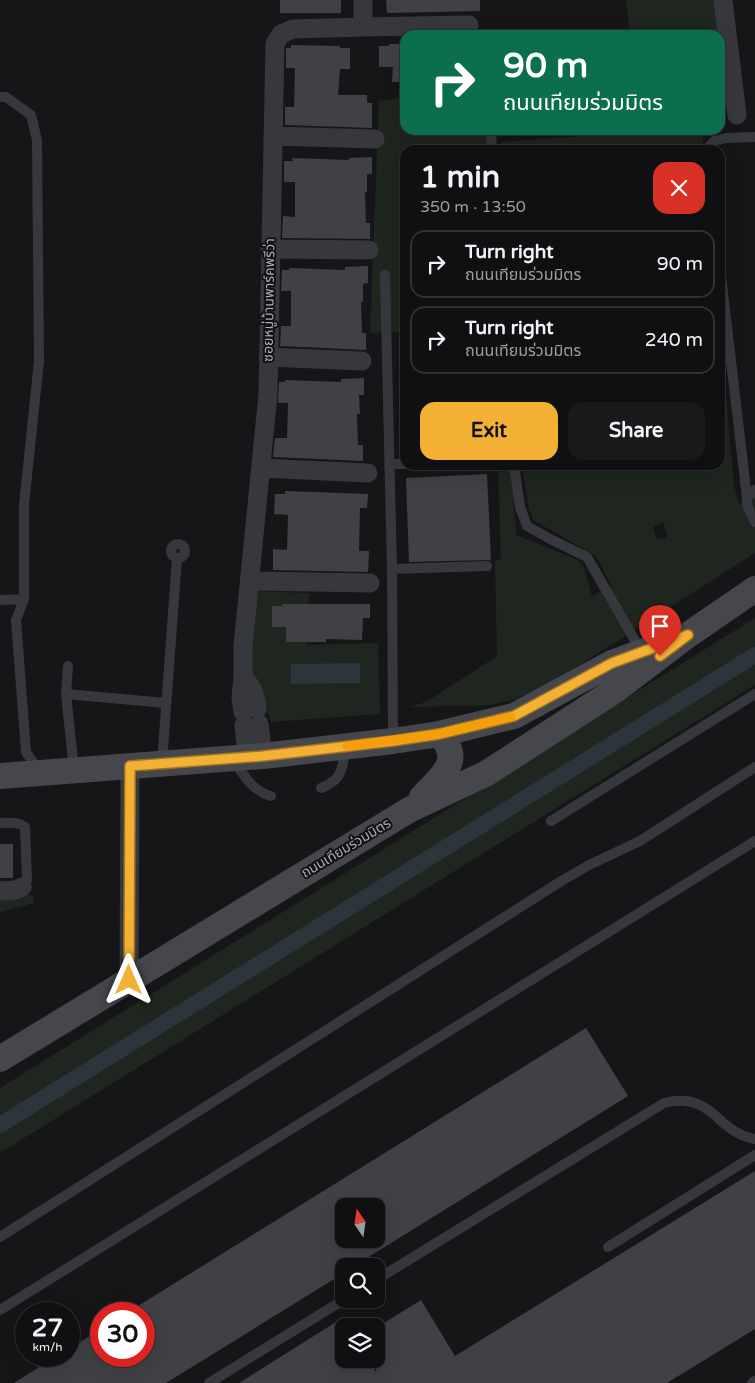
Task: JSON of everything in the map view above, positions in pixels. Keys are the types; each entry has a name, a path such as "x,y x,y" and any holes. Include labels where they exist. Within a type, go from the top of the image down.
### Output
{"street":[{"path":"363,0 363,27"},
{"path":"724,0 737,115"},
{"name":"ซอยหมู่บ้านพาร์คพรีว่า","path":"248,757 251,718 241,698 243,646 268,394 275,44 281,34 293,29 469,25"},
{"path":"273,136 375,140"},
{"path":"270,249 369,250"},
{"path":"268,357 362,361"},
{"path":"261,468 368,473"},
{"path":"250,580 370,583"},
{"name":"ถนนเทียมร่วมมิตร","path":"0,1059 409,810 486,773 617,689 688,635 755,589"},
{"name":"ถนนเทียมร่วมมิตร","path":"0,776 248,757 439,734 514,716 612,663 688,635"},
{"path":"409,810 448,770 449,747 439,734"},
{"path":"129,980 130,766"},
{"path":"0,891 15,890 22,887"}],"lane":[{"path":"0,97 6,97 31,115 37,140 39,361 24,505 24,599 16,620 26,752 41,773"},
{"path":"710,145 714,141 726,138 755,137"},
{"path":"385,275 392,569 393,741"},
{"path":"725,304 751,494 747,505 755,522"},
{"path":"389,464 400,464"},
{"path":"515,470 520,507 527,526 587,557 642,652"},
{"path":"162,763 177,558"},
{"path":"392,569 487,566"},
{"path":"0,600 24,599"},
{"path":"68,666 66,694 74,770"},
{"path":"66,694 166,703"},
{"path":"552,821 755,694"},
{"path":"321,788 332,784 339,777 346,746"},
{"path":"248,757 246,780 262,793 271,796"},
{"path":"0,1237 563,880 589,865 640,841 755,767"},
{"path":"0,823 14,822 20,823 25,827 27,880 22,887"},
{"path":"0,1310 755,841"},
{"path":"385,1274 664,1103 686,1100 696,1102 735,1132 755,1139"},
{"path":"608,1248 755,1155"},
{"path":"209,1383 335,1305"}],"shaded area":[{"path":"626,0 718,0 721,30 629,30"},
{"path":"400,98 400,135 488,135 488,145 400,145 400,332 370,333 379,101"},
{"path":"596,135 702,135 704,145 501,145 501,142"},
{"path":"725,383 734,486 739,504 755,494 755,553 561,677 517,699 490,705 409,707 426,702 497,656 495,561 501,559 498,470 511,470 516,535 576,559 584,567 592,597 611,585 596,556 533,520 529,509 523,470 725,470","holes":["663,522 667,536 664,539 656,538 653,527"]},
{"path":"253,591 309,593 307,645 378,643 380,714 271,722 251,666 250,645"},
{"path":"755,618 755,685 0,1153 0,1088"},
{"path":"360,663 360,683 291,684 291,664"},
{"path":"33,895 34,903 0,912 0,897"}],"building":[{"path":"280,0 341,0 341,13 280,13"},
{"path":"386,0 480,0 480,11 387,13"},
{"path":"389,44 400,44 400,82 392,82 393,67 379,67 379,46 389,46"},
{"path":"291,45 350,48 350,69 340,69 338,95 367,95 367,103 372,103 372,128 285,125 285,107 294,107 295,68 286,68 286,48 291,48"},
{"path":"372,157 372,174 367,174 367,192 365,192 366,223 370,223 370,239 282,238 283,216 295,217 295,182 284,182 284,161 293,161 292,158 349,160 349,158"},
{"path":"368,266 368,283 363,284 363,302 361,302 362,333 366,333 366,350 280,346 281,326 291,326 291,291 281,291 282,270 289,270 289,268 345,270 345,267"},
{"path":"364,378 364,395 359,395 360,414 357,414 358,445 363,445 363,461 273,457 275,438 287,438 288,403 278,403 279,382 285,382 285,380 341,382 341,379"},
{"path":"487,474 491,560 409,562 406,478"},
{"path":"285,491 368,494 367,508 360,508 359,551 369,551 368,572 273,570 273,549 287,550 288,515 274,514 275,494 285,494"},
{"path":"282,604 370,604 370,618 363,618 362,640 326,639 326,642 286,642 286,627 272,627 272,606 282,606"},
{"path":"0,844 13,844 13,878 0,878"},
{"path":"586,1028 628,1096 385,1247 385,1198 335,1198 335,1248 383,1248 367,1258 335,1258 335,1279 166,1383 14,1383 39,1367 80,1367 80,1342 90,1336 90,1367 155,1367 155,1302 144,1302"},
{"path":"755,1171 755,1329 667,1383 239,1383 335,1323 335,1368 374,1368 376,1372 376,1368 385,1368 385,1322 421,1300 455,1356"}],"waterway":[{"path":"0,1125 755,655"}],"slow traffic":[{"path":"347,746 439,734 511,717"}],"route":[{"path":"129,980 130,766 263,756 439,734 514,716 612,663 688,635 660,656"}]}
